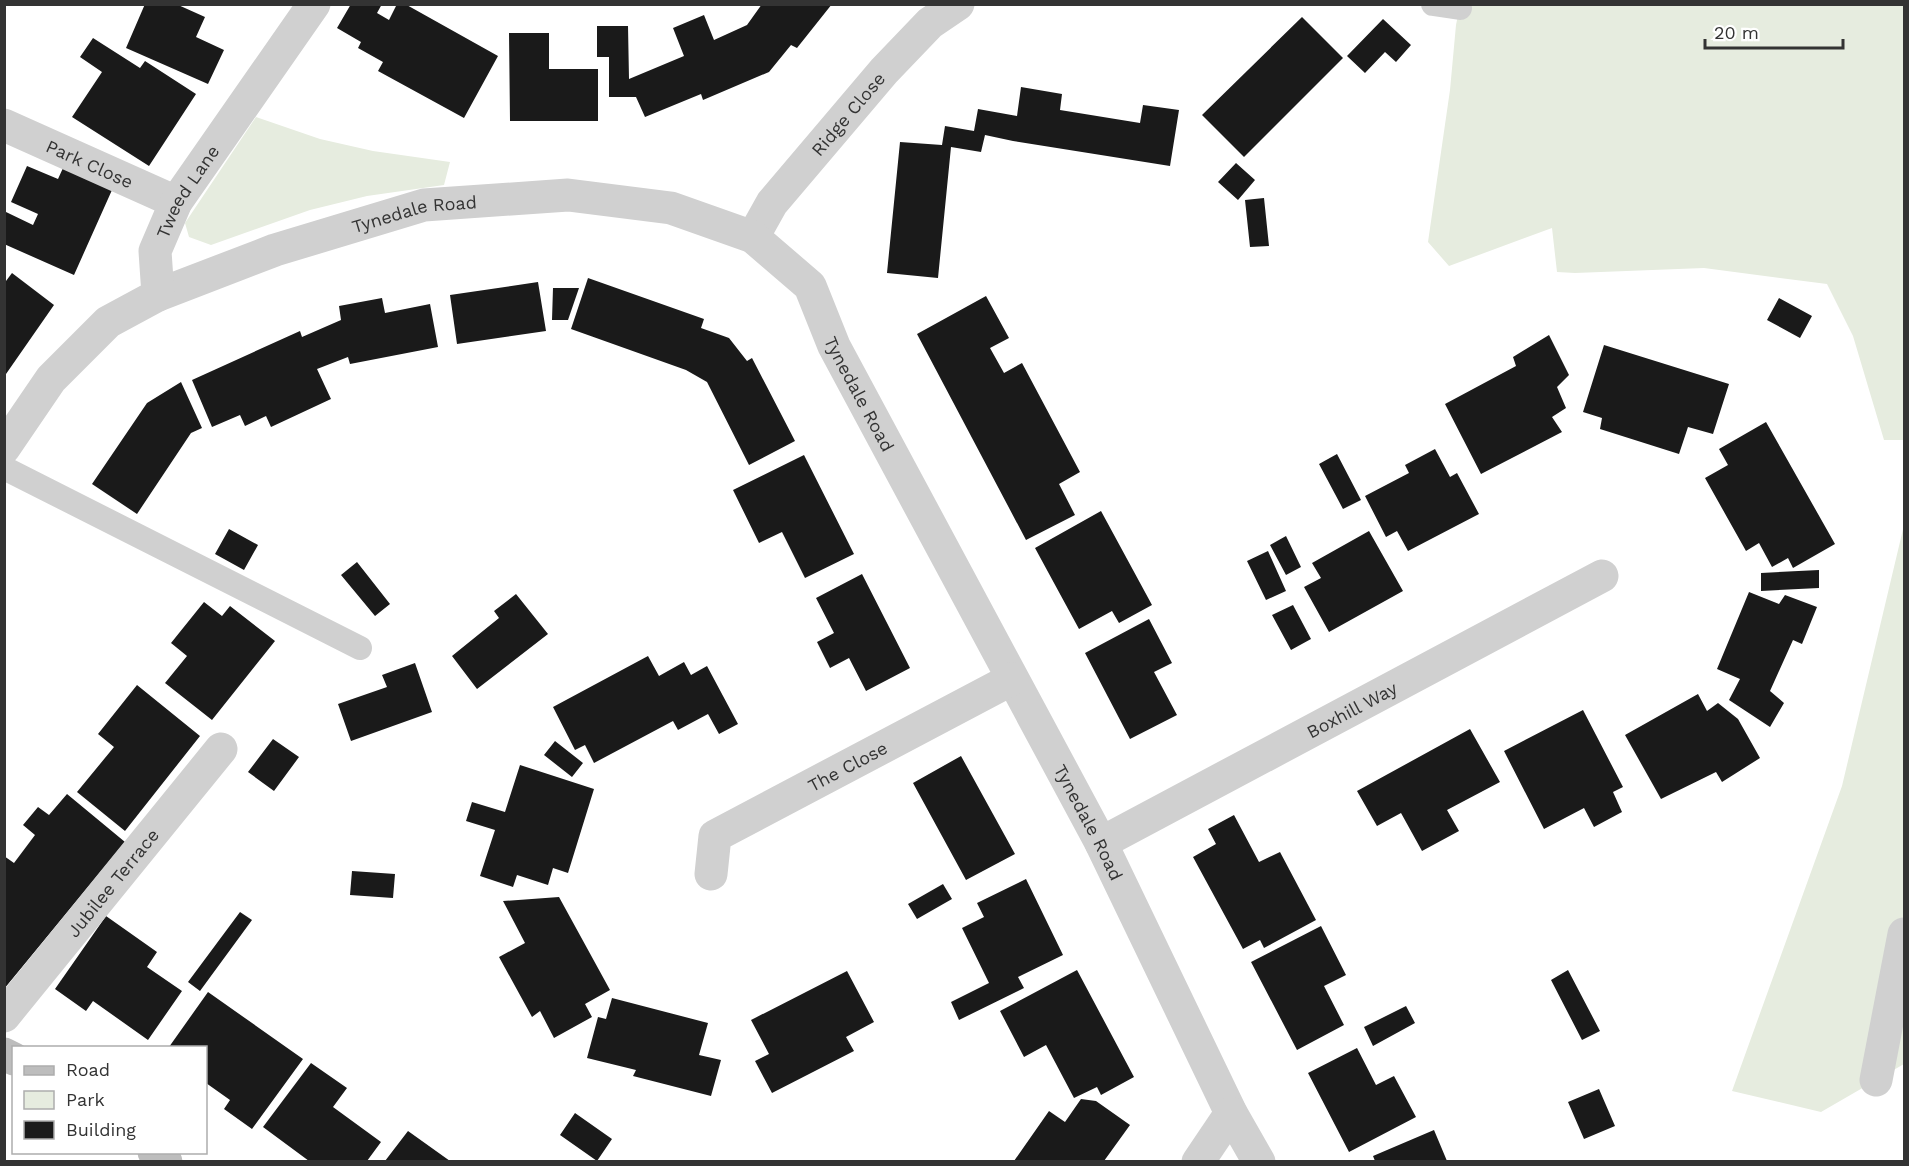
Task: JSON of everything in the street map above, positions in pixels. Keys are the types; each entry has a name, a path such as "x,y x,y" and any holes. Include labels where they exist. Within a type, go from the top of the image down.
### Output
{"street":[{"name":"Tweed Lane","path":"158,295 154,251 176,202 314,4"},
{"name":"Ridge Close","path":"753,237 772,203 884,71 930,23 958,4"},
{"name":"Park Close","path":"4,124 176,202"},
{"name":"Tynedale Road","path":"158,295 275,250 424,205 568,195 671,208 753,237 810,286 834,346 1101,843 1231,1113 1259,1161"},
{"path":"4,448 51,379 108,322 158,295"},
{"name":"Boxhill Way","path":"1101,843 1602,576"},
{"name":"The Close","path":"711,874 715,836 1012,679"},
{"name":"Jubilee Terrace","path":"4,1016 221,749"},
{"path":"1876,1080 1905,934"},
{"path":"1198,1161 1231,1113"}],"lane":[{"path":"1433,4 1460,8"},
{"path":"4,468 360,648"}],"green space":[{"path":"1460,5 1904,5 1904,440 1884,440 1853,336 1827,284 1704,268 1557,272 1552,228 1449,266 1428,242"},
{"path":"256,117 320,139 373,151 450,162 444,185 367,196 310,210 211,245 189,237 185,223"},
{"path":"1904,525 1904,1064 1821,1112 1732,1091 1842,786"}],"building":[{"path":"145,4 176,4 205,17 196,37 224,50 208,84 126,48"},
{"path":"351,4 382,4 377,13 389,20 397,4 405,4 498,56 464,118 378,71 383,62 358,48 361,42 337,28"},
{"path":"762,4 832,4 797,48 791,45 769,72 703,100 701,94 645,117 636,97 609,97 609,57 597,57 597,26 628,26 629,79 684,56 673,28 704,15 714,40 747,25"},
{"path":"1302,17 1343,58 1244,157 1202,115"},
{"path":"1383,19 1411,45 1396,62 1385,52 1365,73 1347,56"},
{"path":"509,33 549,33 549,69 598,69 598,121 510,121"},
{"path":"93,38 140,68 145,61 196,94 149,166 72,117 102,72 80,57"},
{"path":"1021,87 1062,94 1060,110 1140,123 1143,105 1179,110 1170,166 985,135 981,152 951,147 938,278 887,273 900,142 942,145 945,126 974,131 978,109 1017,116"},
{"path":"1236,163 1255,180 1238,200 1218,182"},
{"path":"27,166 58,179 63,168 112,190 74,275 4,244 6,212 33,225 38,214 11,202"},
{"path":"1264,198 1269,246 1250,247 1245,200"},
{"path":"12,273 54,305 6,374 4,373 4,280 6,281"},
{"path":"588,278 704,319 701,328 729,338 747,361 752,358 795,441 749,465 707,382 686,370 571,329"},
{"path":"538,282 546,331 457,344 450,295"},
{"path":"553,288 579,288 568,320 552,320"},
{"path":"986,296 1009,338 990,348 1004,373 1022,363 1080,472 1059,484 1075,515 1026,540 917,334"},
{"path":"382,298 385,313 430,304 438,347 350,364 348,357 317,369 331,399 271,427 266,416 245,426 240,415 212,427 192,380 300,331 302,337 341,320 339,306"},
{"path":"1779,298 1812,316 1800,338 1767,320"},
{"path":"1549,335 1569,375 1557,387 1566,408 1552,417 1562,432 1481,474 1445,404 1516,366 1513,357"},
{"path":"1604,345 1729,384 1713,434 1688,427 1679,454 1600,429 1602,418 1583,412"},
{"path":"181,382 202,428 191,433 137,514 92,484 147,403"},
{"path":"1766,422 1835,544 1793,568 1788,558 1772,567 1759,543 1746,551 1705,478 1728,465 1719,449"},
{"path":"1435,449 1450,477 1457,473 1479,514 1408,551 1397,531 1386,537 1365,496 1409,473 1405,465"},
{"path":"1337,454 1361,500 1343,509 1319,464"},
{"path":"804,455 854,554 805,578 782,532 759,543 733,490"},
{"path":"1101,511 1152,605 1119,623 1112,611 1079,629 1035,548"},
{"path":"229,529 258,545 244,570 215,554"},
{"path":"1369,531 1403,591 1329,632 1304,587 1321,578 1312,563"},
{"path":"1286,536 1301,567 1286,575 1270,545"},
{"path":"1268,551 1286,591 1266,600 1247,561"},
{"path":"357,562 390,604 375,616 341,575"},
{"path":"1819,570 1819,588 1761,591 1761,573"},
{"path":"862,574 910,668 866,691 849,658 830,668 817,642 834,633 816,598"},
{"path":"1749,592 1779,604 1785,595 1817,607 1802,644 1793,640 1770,691 1784,703 1770,727 1729,700 1740,679 1717,669"},
{"path":"516,594 548,634 477,689 452,656 499,618 494,611"},
{"path":"204,602 222,616 230,606 275,641 212,720 165,683 187,656 171,643"},
{"path":"1293,605 1311,639 1291,650 1272,615"},
{"path":"1149,619 1172,663 1154,672 1177,715 1130,739 1085,653"},
{"path":"648,656 659,676 684,662 691,675 707,666 738,724 719,734 708,714 678,730 673,721 594,763 585,745 575,750 553,707"},
{"path":"415,663 432,712 351,741 338,704 387,687 382,675"},
{"path":"137,685 200,736 125,831 77,792 114,747 98,734"},
{"path":"1698,694 1707,711 1718,703 1738,719 1760,758 1722,782 1716,772 1661,799 1625,735"},
{"path":"1583,710 1623,787 1613,792 1622,812 1594,827 1584,808 1544,829 1504,751"},
{"path":"1470,729 1500,782 1447,810 1459,831 1422,851 1401,813 1377,826 1357,791"},
{"path":"273,739 299,757 274,791 248,772"},
{"path":"555,741 583,763 572,777 544,755"},
{"path":"961,756 1015,854 966,880 913,783"},
{"path":"520,765 594,789 568,873 553,868 548,885 517,875 513,887 480,876 495,830 466,821 472,802 505,812"},
{"path":"67,794 125,842 4,989 4,856 14,863 35,835 23,825 38,807 49,815"},
{"path":"1234,815 1259,862 1280,852 1316,920 1264,948 1260,940 1243,949 1193,857 1216,844 1208,829"},
{"path":"352,871 395,874 393,898 350,895"},
{"path":"1026,879 1063,955 1018,977 1024,988 959,1020 951,1002 989,983 962,928 984,917 977,903"},
{"path":"943,884 952,899 917,919 908,904"},
{"path":"559,897 610,990 585,1004 592,1017 554,1038 540,1011 532,1017 499,957 525,943 503,901"},
{"path":"240,912 252,920 200,991 188,982"},
{"path":"106,916 157,952 147,967 182,991 148,1040 93,1001 86,1011 55,989"},
{"path":"1321,926 1346,975 1324,986 1344,1025 1297,1050 1251,962"},
{"path":"1077,970 1134,1077 1101,1095 1097,1087 1074,1098 1046,1045 1024,1057 1000,1011"},
{"path":"1568,970 1600,1031 1582,1040 1551,980"},
{"path":"847,971 874,1022 846,1037 854,1051 772,1093 755,1061 769,1054 751,1020"},
{"path":"208,992 303,1059 252,1129 224,1109 230,1100 207,1084 207,1046 170,1046"},
{"path":"612,998 708,1023 699,1055 721,1060 711,1096 633,1076 636,1070 587,1058 598,1017 606,1019"},
{"path":"1406,1006 1415,1023 1373,1046 1364,1027"},
{"path":"1357,1048 1376,1085 1394,1076 1416,1117 1349,1152 1308,1073"},
{"path":"311,1063 347,1088 333,1107 381,1142 367,1161 309,1161 263,1127"},
{"path":"1599,1089 1615,1126 1584,1139 1568,1102"},
{"path":"1081,1099 1096,1101 1130,1125 1104,1161 1014,1161 1049,1111 1065,1122"},
{"path":"575,1113 612,1139 597,1161 560,1135"},
{"path":"1434,1130 1447,1161 1375,1161 1373,1156"},
{"path":"408,1131 450,1161 385,1161"}]}
